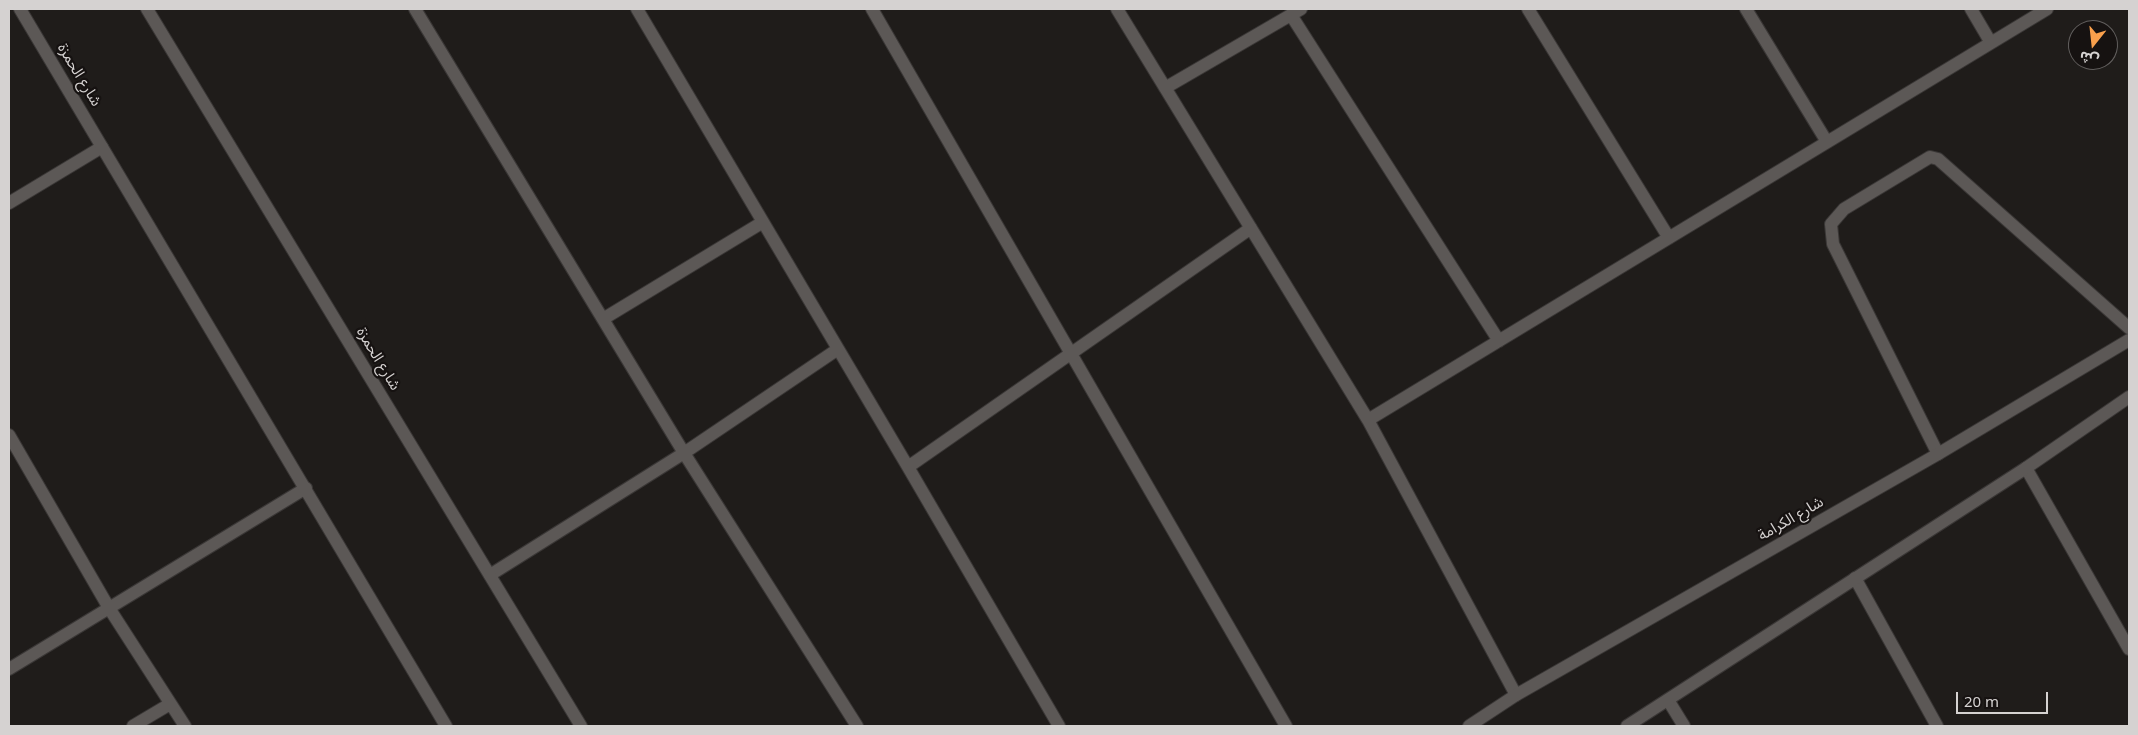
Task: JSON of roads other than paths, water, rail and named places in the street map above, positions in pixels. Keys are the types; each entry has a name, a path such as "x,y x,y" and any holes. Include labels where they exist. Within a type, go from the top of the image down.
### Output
{"street":[{"name":"شارع الحمزة","path":"20,9 446,726"},
{"name":"شارع الحمزة","path":"147,9 581,726"},
{"path":"415,9 684,453 857,726"},
{"path":"636,9 908,467 1059,726"},
{"path":"872,9 1286,726"},
{"path":"1117,9 1368,420 1516,695"},
{"path":"1528,9 1668,238"},
{"path":"1746,9 1827,142"},
{"path":"1971,9 1991,42"},
{"path":"1368,420 2047,9"},
{"path":"1165,88 1296,12 1499,341"},
{"path":"9,203 102,147"},
{"path":"1938,454 1833,244 1831,224 1844,209 1930,157 1938,159 2129,328"},
{"path":"603,319 763,222"},
{"path":"908,467 1251,228"},
{"name":"شارع الكرامة","path":"1468,726 1516,695 1938,454 2129,340"},
{"path":"490,576 684,453 838,349"},
{"path":"1627,726 2026,468 2129,397"},
{"path":"9,435 109,608 184,726"},
{"path":"2026,468 2129,649"},
{"path":"9,669 306,488"},
{"path":"1855,578 1937,726"},
{"path":"1668,700 1684,726"},
{"path":"133,726 170,704"}]}
